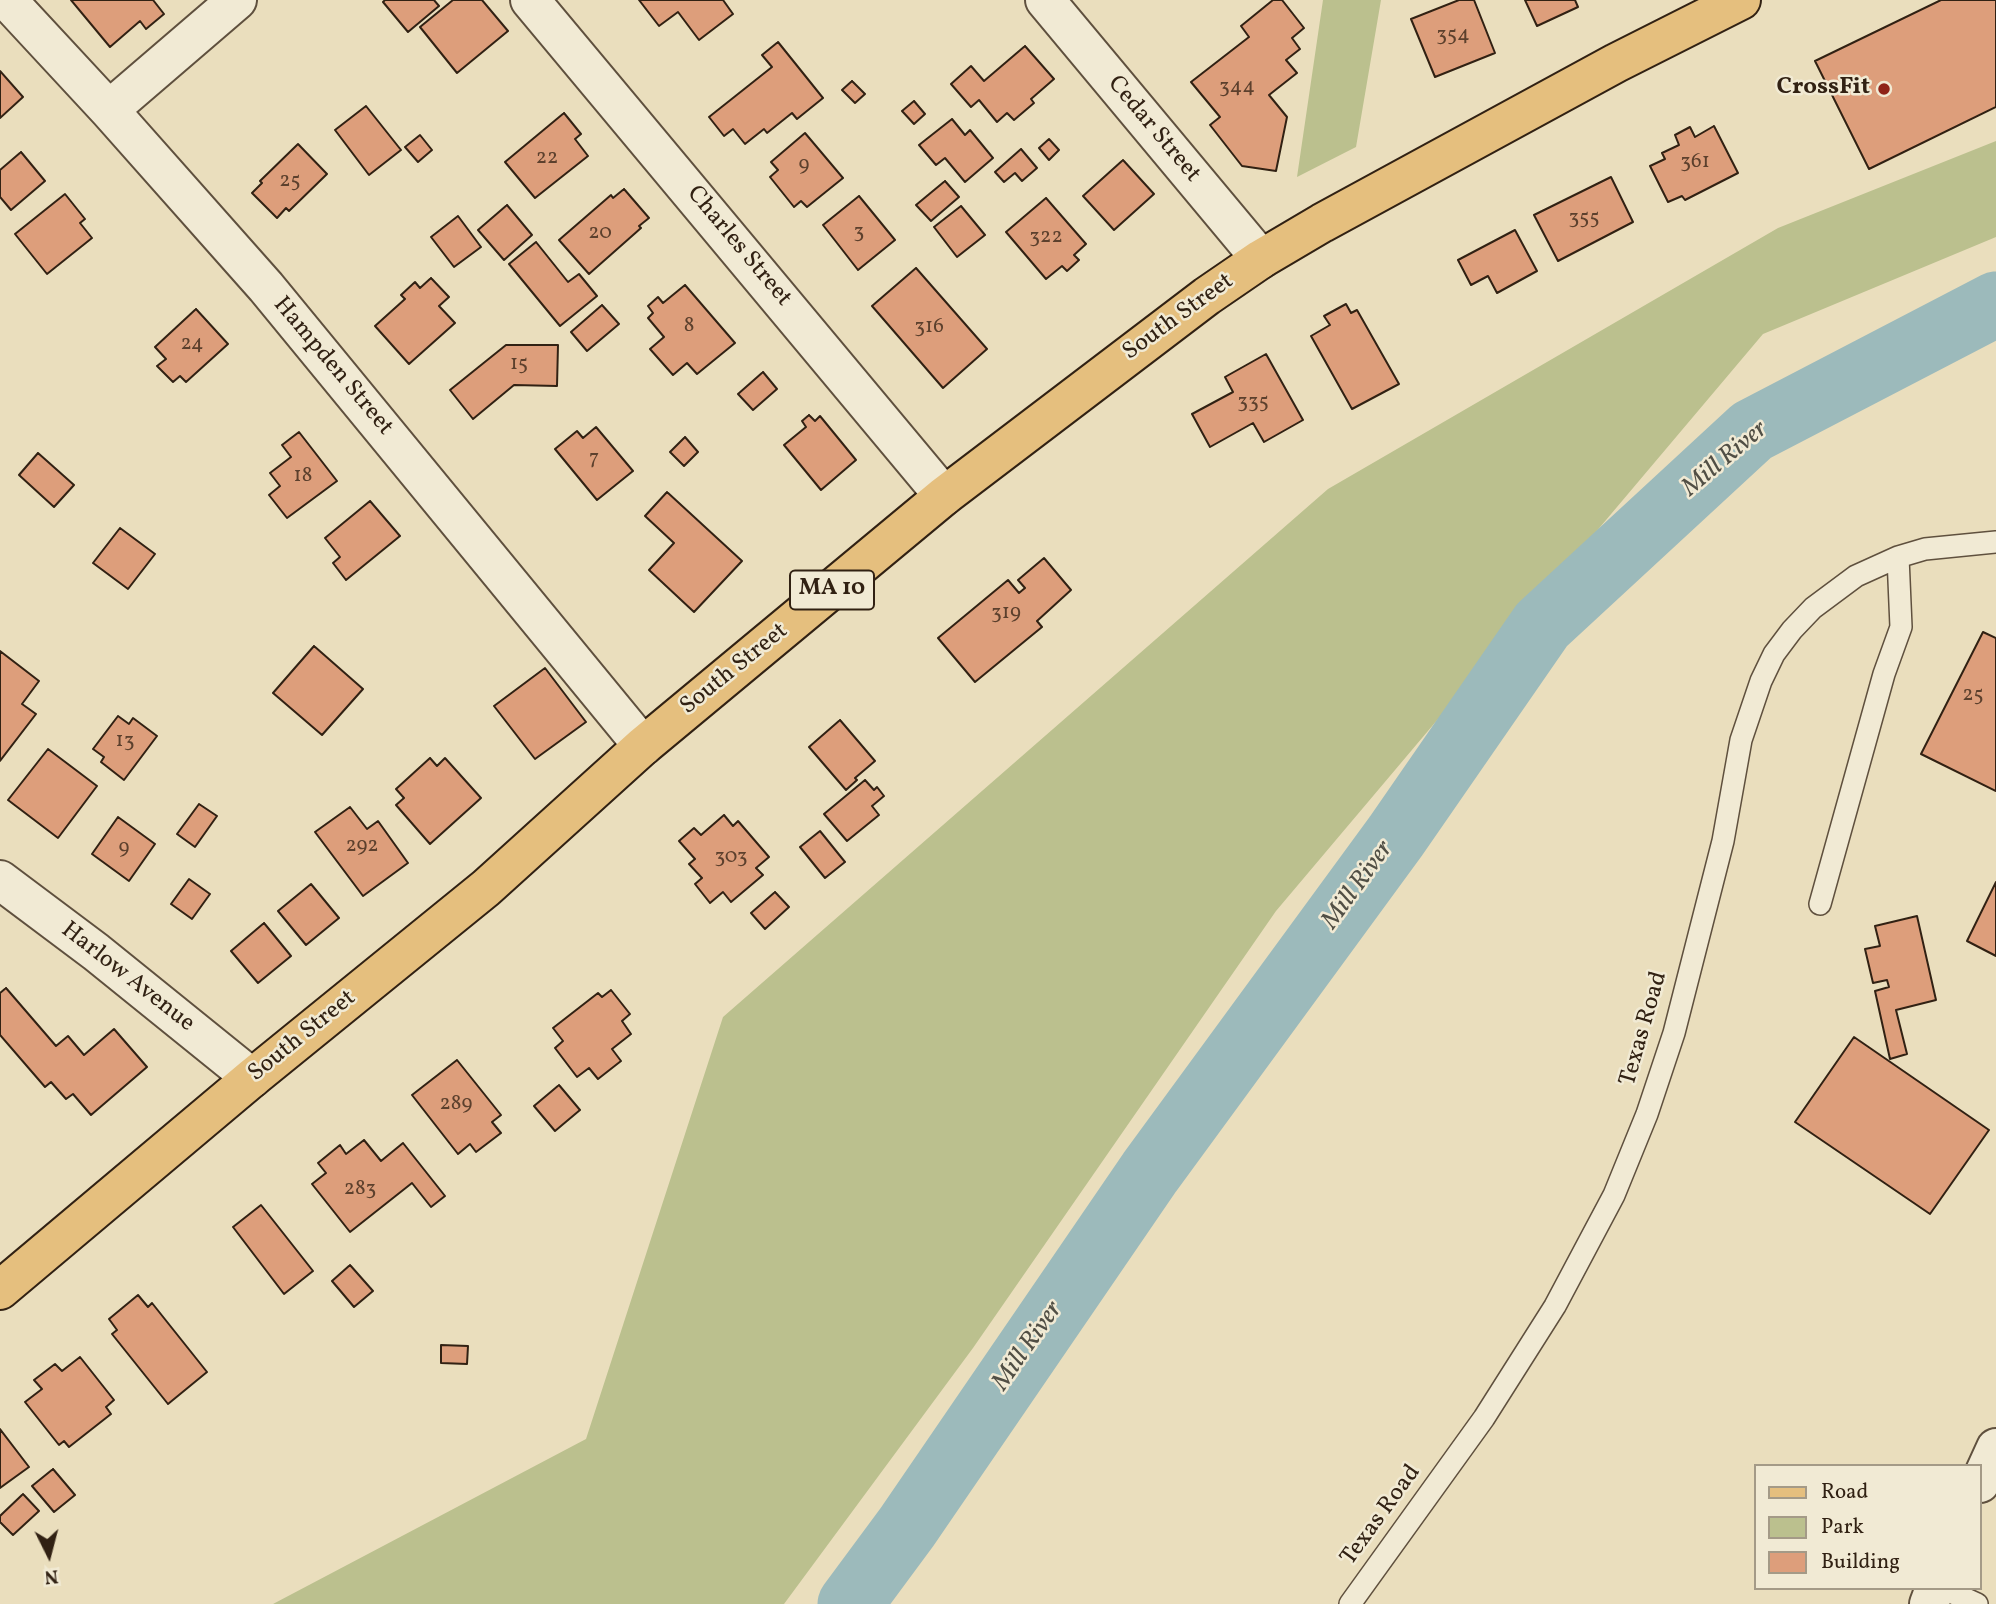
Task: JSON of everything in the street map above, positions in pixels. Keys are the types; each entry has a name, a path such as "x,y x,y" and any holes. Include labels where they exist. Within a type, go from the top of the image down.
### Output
{"main road":[{"name":"South Street","path":"0,1290 252,1078 486,888 643,746 944,496 1207,296 1261,259 1322,223 1559,93 1736,1"}],"street":[{"name":"Hampden Street","path":"7,0 214,227 309,338 643,746"},
{"path":"108,110 237,0"},
{"name":"Charles Street","path":"530,0 944,496"},
{"name":"Cedar Street","path":"1045,0 1261,259"},
{"name":"Harlow Avenue","path":"0,880 96,952 252,1078"},
{"path":"1982,1479 1996,1448"}],"lane":[{"name":"Texas Road","path":"1350,1604 1485,1419 1555,1306 1614,1195 1647,1114 1674,1033 1720,853 1741,740 1761,681 1774,654 1799,622 1836,588 1856,576 1898,557 1954,545 1996,541"},
{"path":"1820,904 1884,674 1901,627 1898,557"},
{"path":"1946,1590 1977,1604"}],"green space":[{"path":"1323,0 1381,0 1356,147 1297,177"},
{"path":"1996,141 1996,237 1763,334 1276,911 973,1348 784,1604 273,1604 586,1439 723,1017 1328,489 1778,228"}],"building":[{"path":"71,0 153,0 164,14 146,29 140,21 110,47"},
{"path":"434,0 439,6 408,32 383,2"},
{"path":"453,0 482,0 508,31 457,73 420,27"},
{"path":"639,0 723,0 733,14 699,40 678,12 659,26"},
{"path":"1273,0 1282,0 1304,28 1292,38 1300,49 1286,60 1297,73 1269,95 1287,117 1276,171 1242,166 1210,125 1220,117 1191,82 1249,37 1241,26"},
{"path":"1459,0 1474,0 1495,53 1435,77 1411,19"},
{"path":"1525,0 1575,0 1578,7 1537,26"},
{"path":"1941,0 1996,0 1996,107 1869,169 1815,61"},
{"path":"778,42 823,98 797,119 792,113 767,133 764,129 745,144 733,129 724,136 709,117 772,67 762,55"},
{"path":"1025,46 1054,79 1031,99 1034,103 1014,120 1007,113 997,122 979,100 971,107 951,84 971,66 984,81"},
{"path":"0,71 23,97 0,118"},
{"path":"852,81 865,94 855,103 842,90"},
{"path":"914,101 925,114 914,124 902,111"},
{"path":"366,106 401,150 369,175 335,130"},
{"path":"564,113 581,134 575,139 588,156 535,198 505,162"},
{"path":"952,119 965,135 970,130 993,158 965,182 945,158 936,165 919,145"},
{"path":"1714,126 1738,173 1685,200 1682,196 1668,202 1650,166 1665,159 1662,153 1679,145 1675,135 1690,127 1695,137"},
{"path":"805,133 843,178 807,207 801,201 794,207 770,177 778,170 771,162"},
{"path":"420,135 432,150 418,162 405,147"},
{"path":"1049,139 1059,150 1049,160 1039,148"},
{"path":"298,144 327,174 289,211 286,208 277,218 252,193 262,183 260,181"},
{"path":"1021,149 1037,168 1022,181 1015,173 1004,182 995,172"},
{"path":"21,152 45,181 11,210 0,197 0,170"},
{"path":"1123,160 1154,194 1114,230 1083,196"},
{"path":"1611,177 1633,222 1558,261 1534,215"},
{"path":"945,181 959,197 931,221 916,205"},
{"path":"624,189 649,218 589,274 559,240 611,195 613,198"},
{"path":"65,194 85,219 80,223 92,238 47,274 15,234"},
{"path":"859,196 895,240 858,270 823,225"},
{"path":"1046,198 1086,244 1074,255 1079,260 1067,271 1062,266 1046,279 1006,232"},
{"path":"507,205 532,235 504,260 478,230"},
{"path":"961,206 985,235 957,257 934,227"},
{"path":"458,216 481,247 454,267 431,237"},
{"path":"1515,230 1537,271 1497,293 1488,276 1471,285 1458,260"},
{"path":"536,242 568,282 579,274 597,296 560,326 509,264"},
{"path":"916,268 987,349 943,388 872,306"},
{"path":"431,278 449,297 439,306 455,323 409,364 375,326 405,299 401,295 415,282 420,288"},
{"path":"685,285 735,343 697,374 687,363 673,375 650,349 664,337 648,318 653,313 648,306 658,297 663,303"},
{"path":"1346,304 1351,313 1357,310 1399,384 1352,409 1311,336 1330,325 1324,316"},
{"path":"602,305 619,324 587,351 571,332"},
{"path":"196,309 228,344 186,382 180,376 173,382 157,366 166,359 155,347"},
{"path":"506,345 558,345 557,386 514,385 473,419 450,390"},
{"path":"1266,354 1303,420 1264,442 1253,423 1210,447 1192,414 1233,392 1225,377"},
{"path":"763,372 777,389 753,410 738,394"},
{"path":"809,415 815,421 820,416 856,460 821,490 784,445 806,427 802,421"},
{"path":"596,427 633,471 597,500 555,449 577,431 583,438"},
{"path":"299,432 337,481 287,518 269,495 280,486 270,473 291,457 282,445"},
{"path":"685,437 698,452 684,466 670,452"},
{"path":"38,453 74,485 54,507 19,475"},
{"path":"667,492 742,561 694,612 649,570 674,543 645,516"},
{"path":"370,501 400,536 346,580 333,563 340,557 325,538"},
{"path":"120,528 155,554 128,589 93,563"},
{"path":"1044,558 1071,590 1037,621 1042,627 975,682 938,638 1008,580 1019,593 1025,588 1018,580"},
{"path":"1983,632 1996,638 1996,791 1921,754"},
{"path":"314,646 363,689 322,735 273,693"},
{"path":"0,651 39,681 22,704 36,714 0,761"},
{"path":"545,668 586,722 535,759 494,706"},
{"path":"118,716 129,724 133,718 157,736 124,780 101,762 104,757 93,749"},
{"path":"840,720 875,761 855,778 857,780 846,790 809,747"},
{"path":"48,749 97,786 58,838 8,800"},
{"path":"430,758 437,766 445,758 481,798 430,844 396,805 404,798 396,789"},
{"path":"865,780 874,790 877,787 884,796 872,806 879,815 847,841 824,814"},
{"path":"199,804 217,816 195,847 177,834"},
{"path":"350,807 367,829 378,821 408,863 363,896 315,832"},
{"path":"724,815 733,826 738,821 769,857 756,868 763,875 731,902 723,892 710,903 695,884 702,878 689,864 695,859 679,841 694,828 701,835"},
{"path":"118,817 155,844 129,881 92,854"},
{"path":"820,831 845,862 825,878 800,847"},
{"path":"189,879 210,894 192,919 171,904"},
{"path":"1996,882 1996,956 1967,941"},
{"path":"311,884 339,918 306,945 278,911"},
{"path":"775,892 789,907 765,929 751,913"},
{"path":"1917,916 1936,1000 1896,1010 1907,1054 1890,1059 1875,991 1889,987 1887,980 1873,983 1865,949 1880,946 1875,926"},
{"path":"264,923 291,956 258,983 231,951"},
{"path":"6,988 56,1046 68,1036 84,1055 114,1029 147,1067 91,1115 73,1094 66,1099 51,1082 45,1087 0,1035 0,993"},
{"path":"611,990 630,1014 622,1021 631,1034 612,1049 621,1061 598,1079 589,1068 577,1077 555,1048 563,1041 553,1028 598,993 602,997"},
{"path":"1854,1037 1989,1130 1930,1214 1795,1122"},
{"path":"457,1060 501,1115 492,1122 501,1133 476,1152 470,1144 458,1154 412,1095"},
{"path":"559,1085 580,1110 555,1131 534,1106"},
{"path":"364,1140 381,1161 403,1143 445,1196 431,1207 412,1183 350,1232 312,1184 326,1173 318,1163 340,1145 346,1154"},
{"path":"261,1205 313,1271 284,1294 233,1227"},
{"path":"350,1265 373,1291 354,1307 332,1281"},
{"path":"138,1295 148,1307 152,1303 207,1372 168,1404 112,1334 117,1330 109,1319"},
{"path":"441,1345 468,1346 467,1364 441,1363"},
{"path":"80,1357 114,1400 106,1407 111,1414 69,1447 64,1441 59,1445 25,1402 42,1389 34,1380 55,1364 62,1371"},
{"path":"0,1429 29,1467 0,1488"},
{"path":"53,1469 75,1495 54,1512 32,1486"},
{"path":"23,1494 39,1511 13,1535 0,1522 0,1516"}],"waterway":[{"name":"Mill River","path":"850,1604 907,1527 1150,1172 1396,836 1542,625 1752,431 1996,304"}],"place":[{"name":"CrossFit","path":"1884,89"}]}
